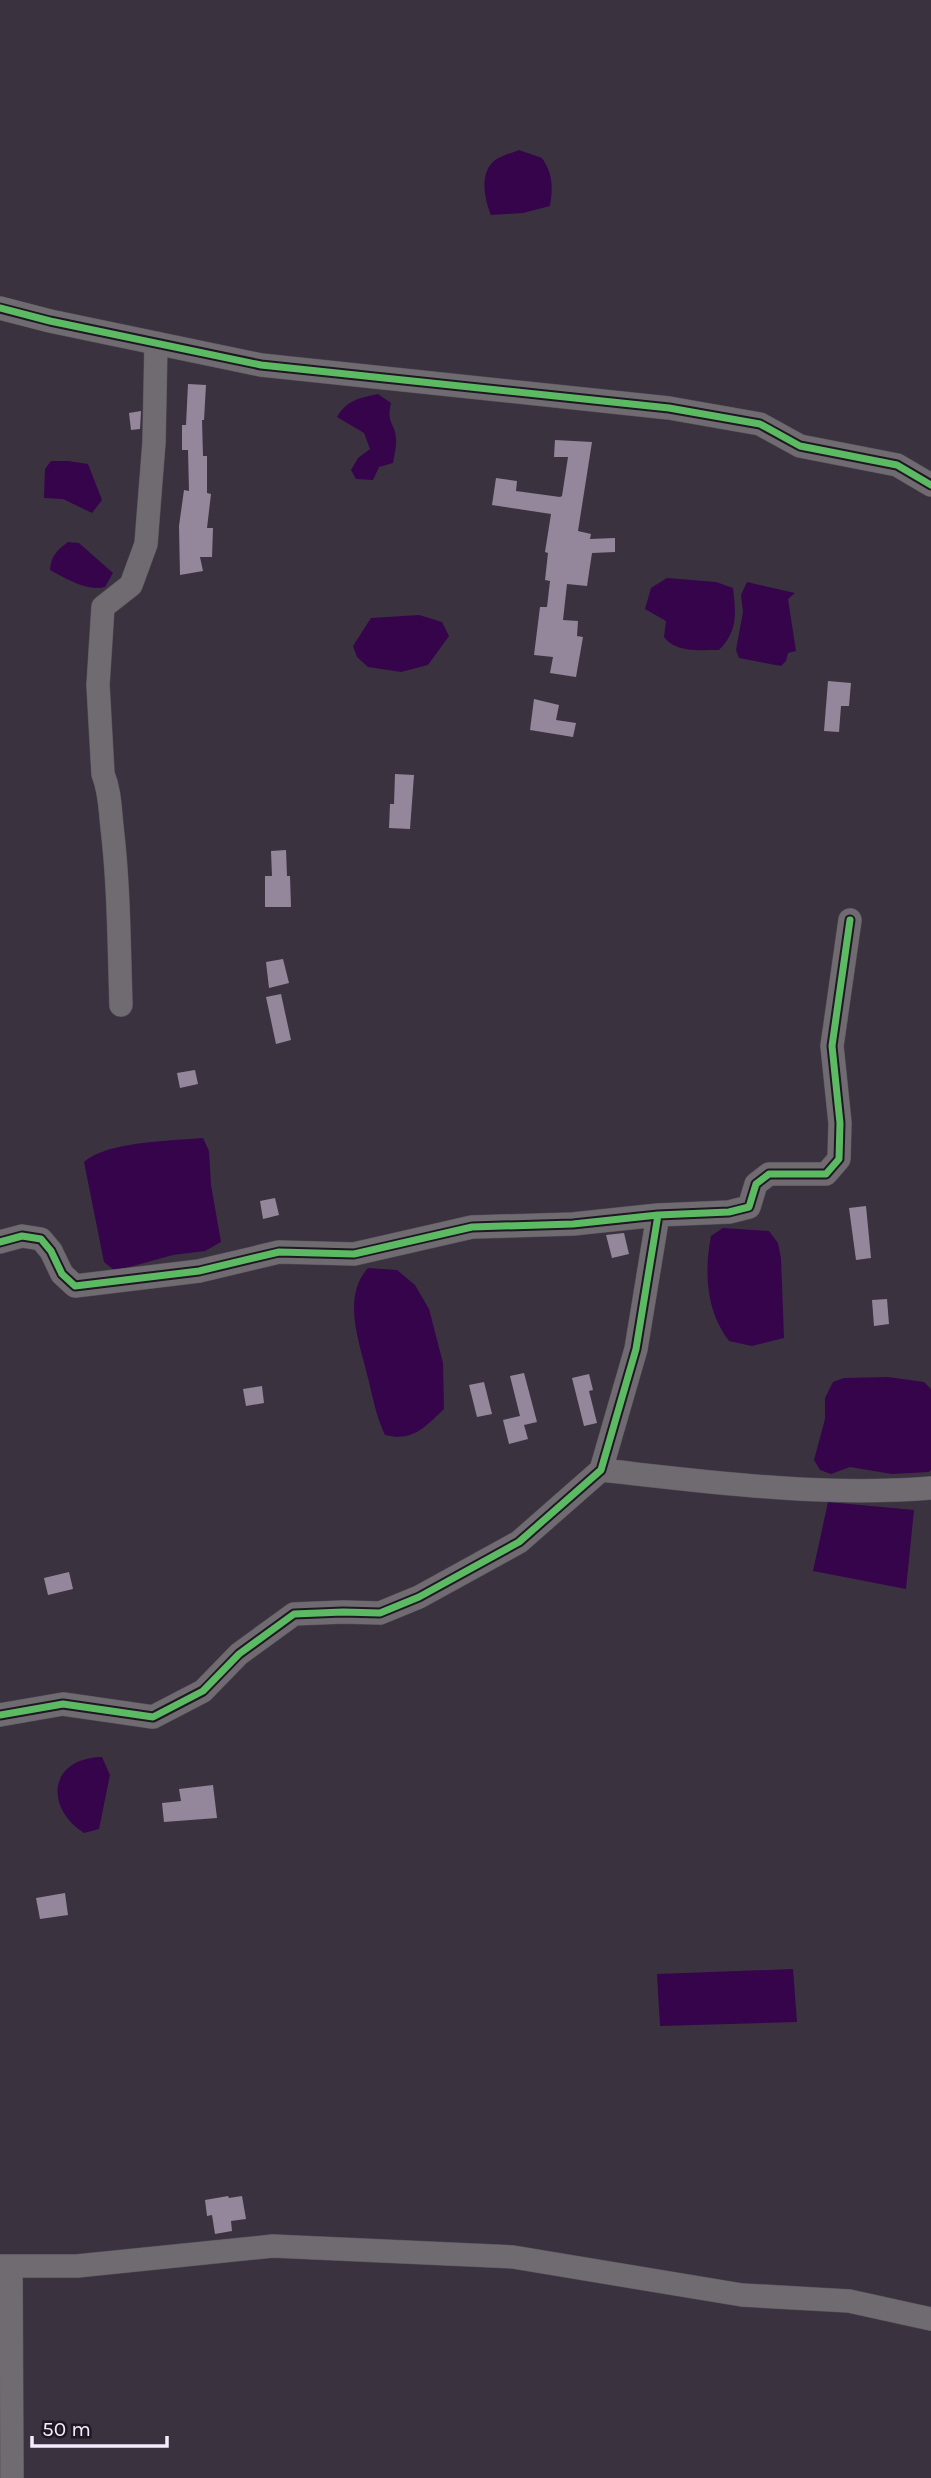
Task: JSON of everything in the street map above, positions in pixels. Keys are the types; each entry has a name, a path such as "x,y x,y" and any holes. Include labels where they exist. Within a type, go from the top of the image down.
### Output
{"street":[{"path":"0,308 261,365 669,408 760,424 800,446 897,465 931,485"},
{"path":"121,1004 118,898 107,784 103,774 98,685 103,607 131,585 146,544 154,442 156,343"},
{"path":"0,1242 22,1236 41,1238 51,1251 61,1274 75,1286 199,1272 279,1252 354,1254 472,1227 573,1224 658,1215 729,1212 750,1207 756,1184 768,1174 826,1174 839,1159 840,1123 832,1046 850,920"},
{"path":"0,1715 38,1710 63,1703 153,1717 203,1690 239,1654 295,1614 380,1613 419,1597 519,1542 601,1470 636,1349 658,1215"},
{"path":"601,1470 740,1485 879,1492 931,1488"},
{"path":"12,2478 5,2266 77,2266 273,2246 513,2257 741,2295 849,2301 931,2319"}],"shaded area":[{"path":"519,150 542,158 546,164 551,181 550,206 523,213 491,215 484,188 489,167 499,158"},
{"path":"378,394 391,403 390,419 396,441 393,463 379,467 373,480 356,479 351,470 358,458 370,449 364,433 337,417 354,401"},
{"path":"51,461 88,464 102,500 92,513 63,499 44,498 45,469"},
{"path":"68,542 79,543 113,573 105,587 84,586 50,570 55,554"},
{"path":"667,578 716,582 733,588 733,629 719,650 682,648 664,637 666,621 645,609 651,588"},
{"path":"747,582 795,593 788,599 796,651 788,653 781,666 739,658 736,650 743,612 741,595"},
{"path":"419,615 442,622 449,636 428,665 401,672 368,667 357,657 353,646 371,618"},
{"path":"203,1138 209,1151 211,1185 221,1242 205,1251 173,1255 115,1271 104,1262 84,1162 95,1155 124,1146"},
{"path":"723,1228 769,1231 778,1243 784,1338 752,1346 729,1341 721,1329 711,1304 708,1263 711,1236"},
{"path":"368,1268 397,1270 415,1285 429,1309 443,1363 444,1409 431,1422 411,1435 385,1435 375,1407 357,1336 354,1307 355,1293"},
{"path":"888,1377 924,1382 931,1389 931,1470 892,1474 850,1467 831,1474 820,1470 814,1460 825,1419 825,1398 833,1382 844,1378"},
{"path":"828,1502 914,1510 906,1589 813,1571"},
{"path":"102,1757 110,1775 99,1829 84,1833 62,1810 58,1785 71,1766 85,1759"},
{"path":"793,1969 797,2022 660,2026 657,1974"}],"building":[{"path":"188,384 206,385 202,420 203,456 207,456 207,493 211,494 207,528 213,528 212,557 200,557 203,571 180,575 179,526 184,490 189,491 188,450 182,450 182,425 186,425"},
{"path":"141,411 140,429 131,430 129,413"},
{"path":"555,440 592,442 578,531 591,534 590,539 615,538 615,552 592,553 587,586 567,584 563,620 578,621 577,636 583,637 576,677 550,673 553,657 534,655 540,607 547,607 550,581 545,580 548,553 545,552 551,514 492,505 496,478 517,481 516,491 562,496 568,457 554,457"},
{"path":"828,681 851,683 849,706 841,706 839,732 824,731"},
{"path":"534,699 559,705 556,720 576,723 573,737 530,730"},
{"path":"395,774 414,775 410,829 389,828 390,804 394,804"},
{"path":"286,850 291,907 265,907 265,876 272,876 271,851"},
{"path":"283,959 289,983 269,988 266,962"},
{"path":"281,994 291,1040 276,1044 266,997"},
{"path":"195,1070 198,1084 180,1088 177,1073"},
{"path":"275,1198 279,1215 263,1219 260,1201"},
{"path":"866,1206 871,1258 856,1260 849,1208"},
{"path":"624,1233 629,1254 612,1258 606,1235"},
{"path":"887,1299 889,1324 874,1326 872,1300"},
{"path":"524,1373 537,1422 524,1425 528,1439 509,1444 503,1420 520,1416 510,1376"},
{"path":"589,1374 593,1390 589,1391 597,1423 584,1426 572,1378"},
{"path":"484,1382 492,1414 477,1417 469,1385"},
{"path":"262,1386 264,1403 246,1406 243,1389"},
{"path":"69,1572 73,1589 48,1595 44,1578"},
{"path":"213,1785 217,1818 164,1822 162,1803 181,1801 179,1789"},
{"path":"65,1893 68,1915 40,1919 36,1898"},
{"path":"242,2196 246,2219 231,2221 232,2231 215,2234 212,2215 207,2216 205,2200"}],"cycle path":[{"path":"0,308 261,365 669,408 760,424 800,446 897,465 931,485"},
{"path":"0,1242 22,1236 41,1239 51,1251 62,1274 75,1286 199,1271 279,1252 354,1254 472,1227 573,1224 658,1215 729,1212 749,1207 756,1184 769,1174 826,1174 839,1159 840,1123 832,1046 850,920"},
{"path":"0,1715 63,1704 153,1717 203,1691 239,1654 294,1614 380,1613 419,1597 519,1542 601,1470 636,1349 658,1215"}]}
